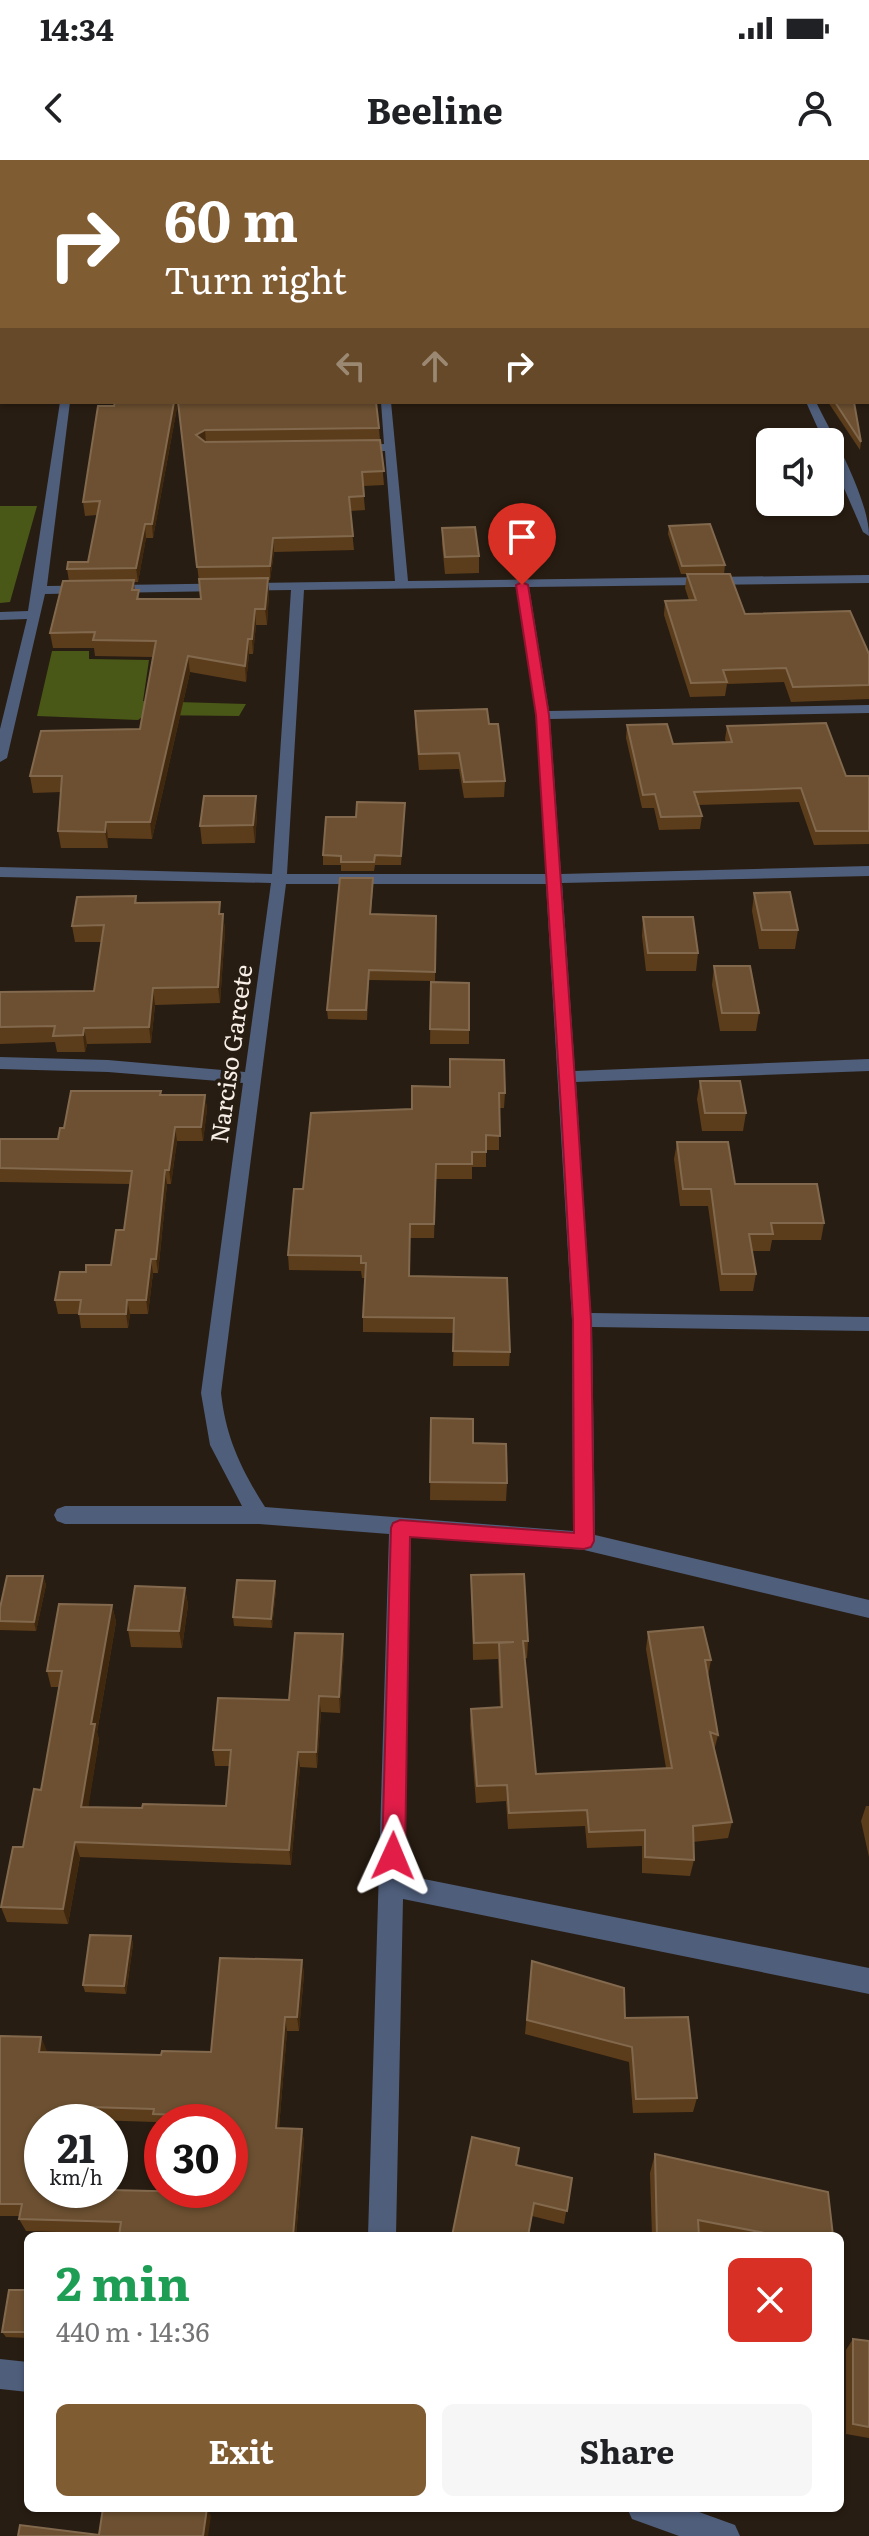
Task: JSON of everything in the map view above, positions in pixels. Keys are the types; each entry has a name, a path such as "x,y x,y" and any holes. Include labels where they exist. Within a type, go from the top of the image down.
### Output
{"street":[{"path":"0,758 40,590 65,404"},
{"path":"386,404 402,585"},
{"path":"812,404 823,428"},
{"path":"344,448 391,447"},
{"path":"844,469 865,510 869,532"},
{"path":"40,590 869,579"},
{"path":"522,585 543,715 567,1077 582,1320 584,1541"},
{"name":"Narciso Garcete","path":"259,1515 224,1461 214,1427 211,1393 279,879 298,587"},
{"path":"0,616 34,615"},
{"path":"543,715 869,709"},
{"path":"0,872 279,879 552,879 869,871"},
{"path":"0,1063 108,1066 253,1078"},
{"path":"567,1077 869,1065"},
{"path":"582,1320 869,1324"},
{"path":"65,1515 259,1515 584,1541 869,1609"},
{"path":"382,2232 400,1528"},
{"path":"393,1885 869,1981"},
{"path":"0,2374 24,2377"},
{"path":"655,2512 724,2536"}],"green space":[{"path":"0,506 37,506 10,602 0,603"},
{"path":"52,651 89,651 89,659 149,660 143,701 246,704 239,716 145,715 138,720 37,716"}],"building":[{"path":"174,404 152,524 145,524 136,568 67,569 68,562 88,562 100,501 83,502 98,406"},
{"path":"178,404 376,404 379,428 205,430 196,435 205,442 380,440 384,471 362,472 364,496 349,497 353,536 273,538 270,566 197,567"},
{"path":"836,404 854,404 861,442"},
{"path":"710,524 725,565 682,566 669,526"},
{"path":"475,527 479,556 445,557 442,528"},
{"path":"687,574 730,574 745,614 850,611 869,654 869,685 793,687 786,668 723,670 727,682 691,683 665,601 696,600"},
{"path":"268,578 265,609 255,609 245,666 188,656 150,822 106,822 105,832 58,831 62,776 30,776 41,731 140,729 156,641 93,640 95,632 50,633 63,581 134,580 132,590 139,590 137,599 201,599 199,579"},
{"path":"487,709 489,724 498,724 505,781 464,782 459,753 419,754 415,711"},
{"path":"826,723 846,776 869,776 869,831 816,831 801,788 694,792 702,816 661,817 655,794 643,795 627,725 667,724 673,744 732,742 727,726"},
{"path":"204,796 256,796 253,825 200,826"},
{"path":"357,802 405,803 401,856 375,855 374,862 341,862 341,856 323,855 326,817 356,817"},
{"path":"340,878 373,878 370,914 436,916 435,972 369,970 366,1010 327,1010"},
{"path":"790,892 798,930 762,930 754,893"},
{"path":"136,896 135,903 220,902 219,914 223,914 218,987 153,988 149,1027 84,1028 83,1035 53,1036 55,1026 0,1027 0,992 94,991 104,925 72,926 77,897"},
{"path":"643,917 693,917 698,953 648,953"},
{"path":"714,966 750,966 759,1013 722,1013"},
{"path":"431,982 469,983 469,1030 430,1029"},
{"path":"450,1059 504,1060 505,1093 499,1093 500,1136 486,1135 486,1152 472,1152 472,1164 436,1164 434,1224 410,1224 409,1276 507,1278 510,1352 453,1351 454,1318 363,1317 366,1263 361,1263 361,1256 288,1255 294,1189 303,1189 311,1113 412,1109 412,1086 450,1087"},
{"path":"700,1081 740,1081 746,1113 705,1113"},
{"path":"71,1091 161,1091 160,1095 205,1095 201,1127 175,1127 169,1170 165,1170 156,1259 151,1259 146,1300 127,1300 126,1314 79,1314 81,1300 55,1300 60,1272 86,1272 86,1265 111,1265 116,1230 124,1230 132,1171 0,1168 0,1139 58,1139 60,1128 64,1128"},
{"path":"677,1142 728,1142 735,1184 817,1184 824,1223 771,1223 773,1234 749,1234 756,1274 722,1274 711,1189 683,1189"},
{"path":"431,1418 473,1419 473,1443 506,1444 507,1483 430,1482"},
{"path":"524,1574 528,1641 523,1641 536,1774 672,1768 648,1632 703,1627 711,1660 705,1660 718,1735 710,1732 732,1822 693,1826 694,1860 645,1857 645,1830 589,1832 587,1810 509,1813 507,1785 477,1786 471,1709 502,1707 499,1643 514,1642 474,1643 471,1575"},
{"path":"7,1576 43,1576 34,1622 0,1621"},
{"path":"237,1580 275,1581 271,1619 233,1617"},
{"path":"135,1586 185,1588 179,1631 128,1630"},
{"path":"59,1604 112,1605 91,1724 95,1724 81,1807 142,1808 143,1804 226,1806 231,1750 213,1750 218,1698 289,1700 295,1633 343,1634 339,1697 319,1696 316,1752 298,1752 289,1850 75,1842 63,1909 1,1907 13,1847 23,1847 34,1789 41,1790 62,1671 47,1671"},
{"path":"90,1935 131,1936 124,1986 83,1985"},
{"path":"220,1958 302,1960 297,2017 285,2017 276,2128 302,2129 293,2232 120,2232 121,2222 19,2219 22,2204 0,2204 0,2036 41,2037 39,2052 161,2055 162,2051 211,2052","holes":["24,2104 128,2104 128,2108 144,2109 144,2104 248,2104 248,2208 144,2208 144,2191 128,2190 128,2208 24,2208"]},
{"path":"532,1961 624,1988 625,2018 688,2017 697,2098 636,2099 632,2047 527,2020"},
{"path":"472,2137 519,2148 516,2165 572,2178 567,2211 534,2203 529,2232 453,2232"},
{"path":"655,2154 828,2192 833,2232 760,2232 698,2220 699,2232 657,2232"},
{"path":"9,2290 24,2290 24,2332 2,2332"},
{"path":"853,2339 869,2341 869,2427 853,2424"},
{"path":"102,2512 206,2512 203,2536 18,2536 20,2525 99,2535"}],"route":[{"path":"393,1856 400,1528 584,1541 582,1320 569,1108 543,715 522,585"}]}
